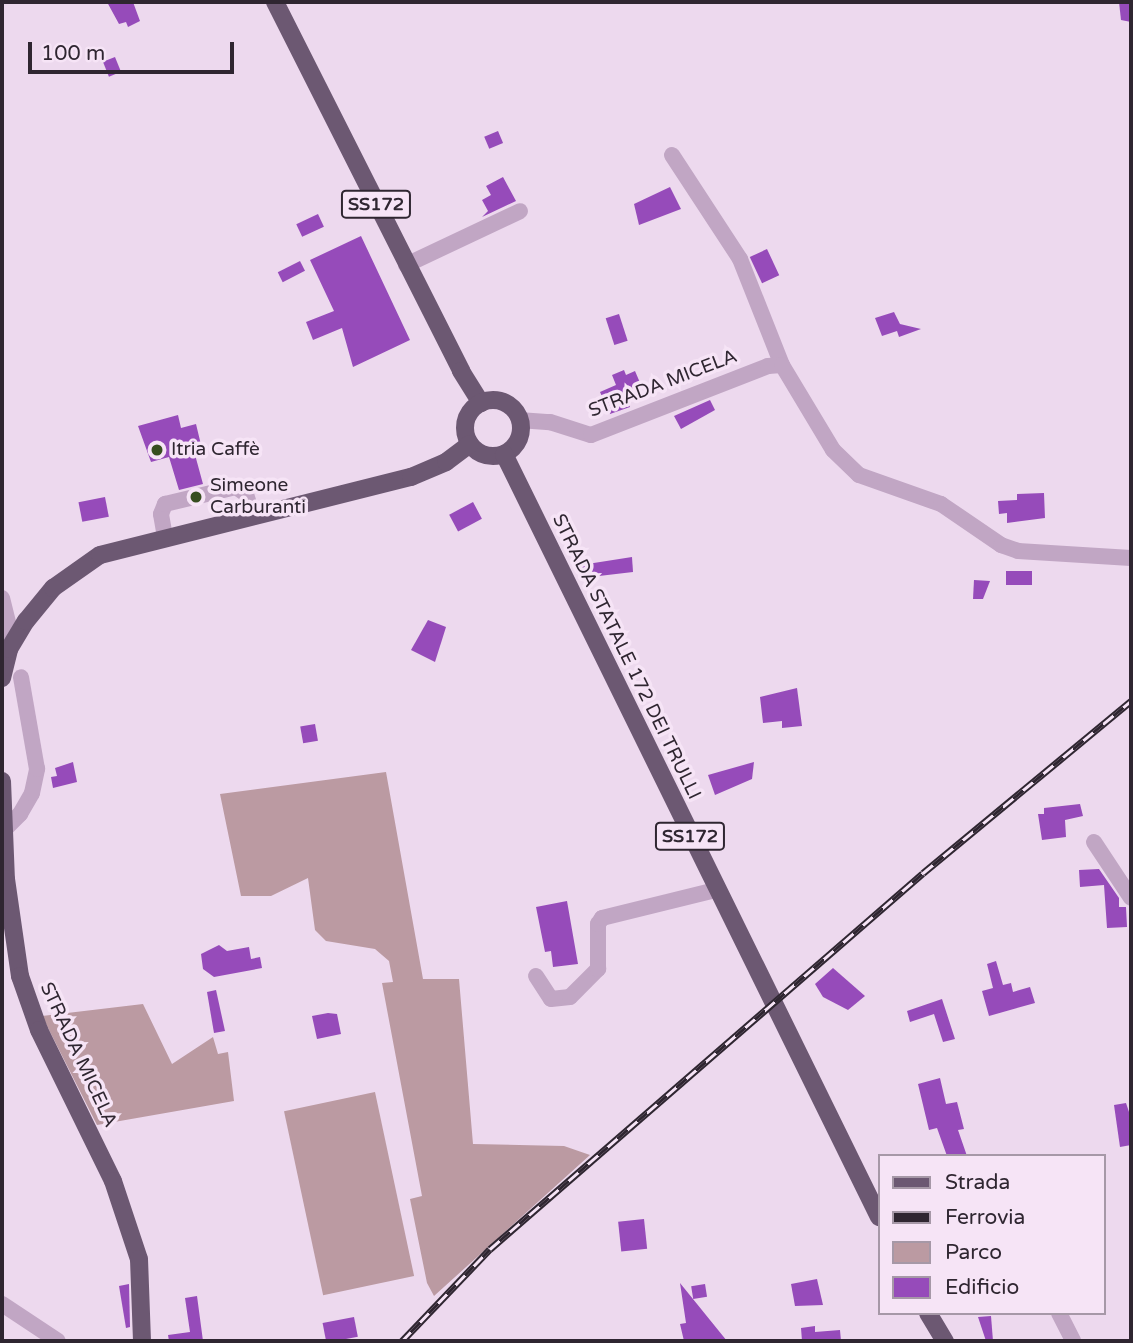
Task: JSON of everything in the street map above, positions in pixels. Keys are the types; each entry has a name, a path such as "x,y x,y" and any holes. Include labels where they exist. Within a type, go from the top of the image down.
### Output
{"main road":[{"name":"SS172","path":"275,2 406,265 481,403"},
{"path":"500,401 519,420 516,443 504,454 485,455 470,444 466,421 481,403 500,401"},
{"path":"2,678 13,642 53,588 76,569 100,555 429,471 470,444"},
{"name":"STRADA STATALE 172 DEI TRULLI","path":"504,454 878,1215"},
{"name":"STRADA MICELA","path":"2,780 4,876 20,976 30,1008 113,1181 139,1259 142,1341"},
{"path":"929,1315 945,1341"}],"street":[{"path":"672,155 740,259 782,365 833,450 859,475 941,504 1001,545 1018,551 1131,558"},
{"path":"406,265 520,211"},
{"name":"STRADA MICELA","path":"519,420 550,422 591,435 768,366 782,365"},
{"path":"166,537 161,514 165,505 236,487 246,494 253,517"},
{"path":"2,598 13,642"},
{"path":"4,830 26,804 37,769 21,677"},
{"path":"1094,842 1131,898"},
{"path":"536,976 551,999 570,997 598,969 598,924 602,918 716,890"},
{"path":"2,1304 58,1341"},
{"path":"1060,1315 1073,1341"}],"green space":[{"path":"386,772 423,979 459,979 473,1144 564,1146 590,1155 434,1296 427,1283 410,1199 422,1196 382,983 393,982 389,961 375,949 326,941 315,930 308,878 271,896 241,896 220,794"},
{"path":"143,1004 172,1064 213,1037 218,1054 228,1052 234,1101 97,1125 42,1016"},
{"path":"375,1092 414,1276 323,1295 284,1111"}],"building":[{"path":"107,2 133,2 140,21 128,27 126,22 119,24"},
{"path":"1119,2 1131,4 1131,22 1121,20"},
{"path":"115,57 121,72 109,77 103,62"},
{"path":"498,131 503,143 489,149 484,137"},
{"path":"503,177 516,201 482,217 488,211 482,200 491,195 486,186"},
{"path":"670,187 681,209 639,225 634,204"},
{"path":"318,214 324,227 302,237 296,224"},
{"path":"361,236 410,340 353,367 342,328 313,340 306,322 334,311 310,260"},
{"path":"767,249 779,275 762,283 750,257"},
{"path":"300,261 305,271 283,282 278,272"},
{"path":"894,312 900,324 921,329 899,337 897,331 882,336 875,318"},
{"path":"619,314 628,341 614,345 606,318"},
{"path":"624,370 626,375 635,371 641,385 631,390 635,399 628,402 630,407 610,414 600,392 616,385 612,375"},
{"path":"710,400 715,410 681,429 674,416"},
{"path":"178,415 181,428 196,424 202,449 194,451 203,484 179,490 169,457 151,462 138,426"},
{"path":"1044,493 1045,518 1007,523 1007,513 999,514 998,501 1017,500 1017,494"},
{"path":"105,497 109,517 82,522 78,502"},
{"path":"473,502 482,519 458,531 449,515"},
{"path":"632,557 633,572 582,578 581,565"},
{"path":"1006,571 1032,571 1032,585 1006,585"},
{"path":"974,580 990,581 983,599 973,599"},
{"path":"428,620 446,627 435,662 411,650"},
{"path":"797,688 802,726 782,728 782,721 763,723 760,697"},
{"path":"315,724 318,741 303,743 300,727"},
{"path":"73,762 77,782 53,788 51,777 57,776 55,768"},
{"path":"754,762 752,779 715,795 708,775"},
{"path":"1080,804 1083,816 1065,820 1066,837 1042,840 1038,814 1044,814 1044,808"},
{"path":"1099,869 1119,898 1119,907 1126,907 1127,927 1107,928 1104,885 1080,887 1079,870"},
{"path":"567,901 578,964 553,967 551,951 545,952 536,907"},
{"path":"219,945 227,951 249,947 251,959 260,957 262,968 214,977 203,969 201,954"},
{"path":"996,961 1003,985 1011,983 1013,992 1030,987 1035,1003 989,1016 982,991 993,988 987,964"},
{"path":"833,968 865,996 848,1010 823,997 815,984"},
{"path":"216,990 225,1031 214,1033 207,992"},
{"path":"942,999 955,1039 943,1042 934,1014 910,1022 907,1011"},
{"path":"337,1014 341,1034 317,1039 312,1016"},
{"path":"940,1078 946,1104 957,1102 964,1129 958,1130 966,1154 946,1154 937,1128 929,1130 918,1084"},
{"path":"1126,1103 1131,1118 1131,1145 1120,1147 1114,1105"},
{"path":"644,1219 647,1249 621,1252 618,1222"},
{"path":"817,1279 823,1305 795,1306 791,1284"},
{"path":"680,1283 727,1341 684,1341 680,1324 686,1323"},
{"path":"129,1284 130,1327 126,1328 119,1286"},
{"path":"705,1284 707,1297 693,1299 691,1286"},
{"path":"197,1296 203,1341 169,1341 168,1335 190,1332 185,1298"},
{"path":"991,1316 993,1341 986,1341 978,1317"},
{"path":"354,1317 358,1337 326,1341 323,1323"},
{"path":"815,1326 815,1332 840,1330 841,1341 802,1341 801,1328"}],"railway":[{"path":"402,1341 490,1249 923,873 1131,701"}],"place":[{"name":"Itria Caffè","path":"157,450"},
{"name":"Simeone Carburanti","path":"196,497"}]}
